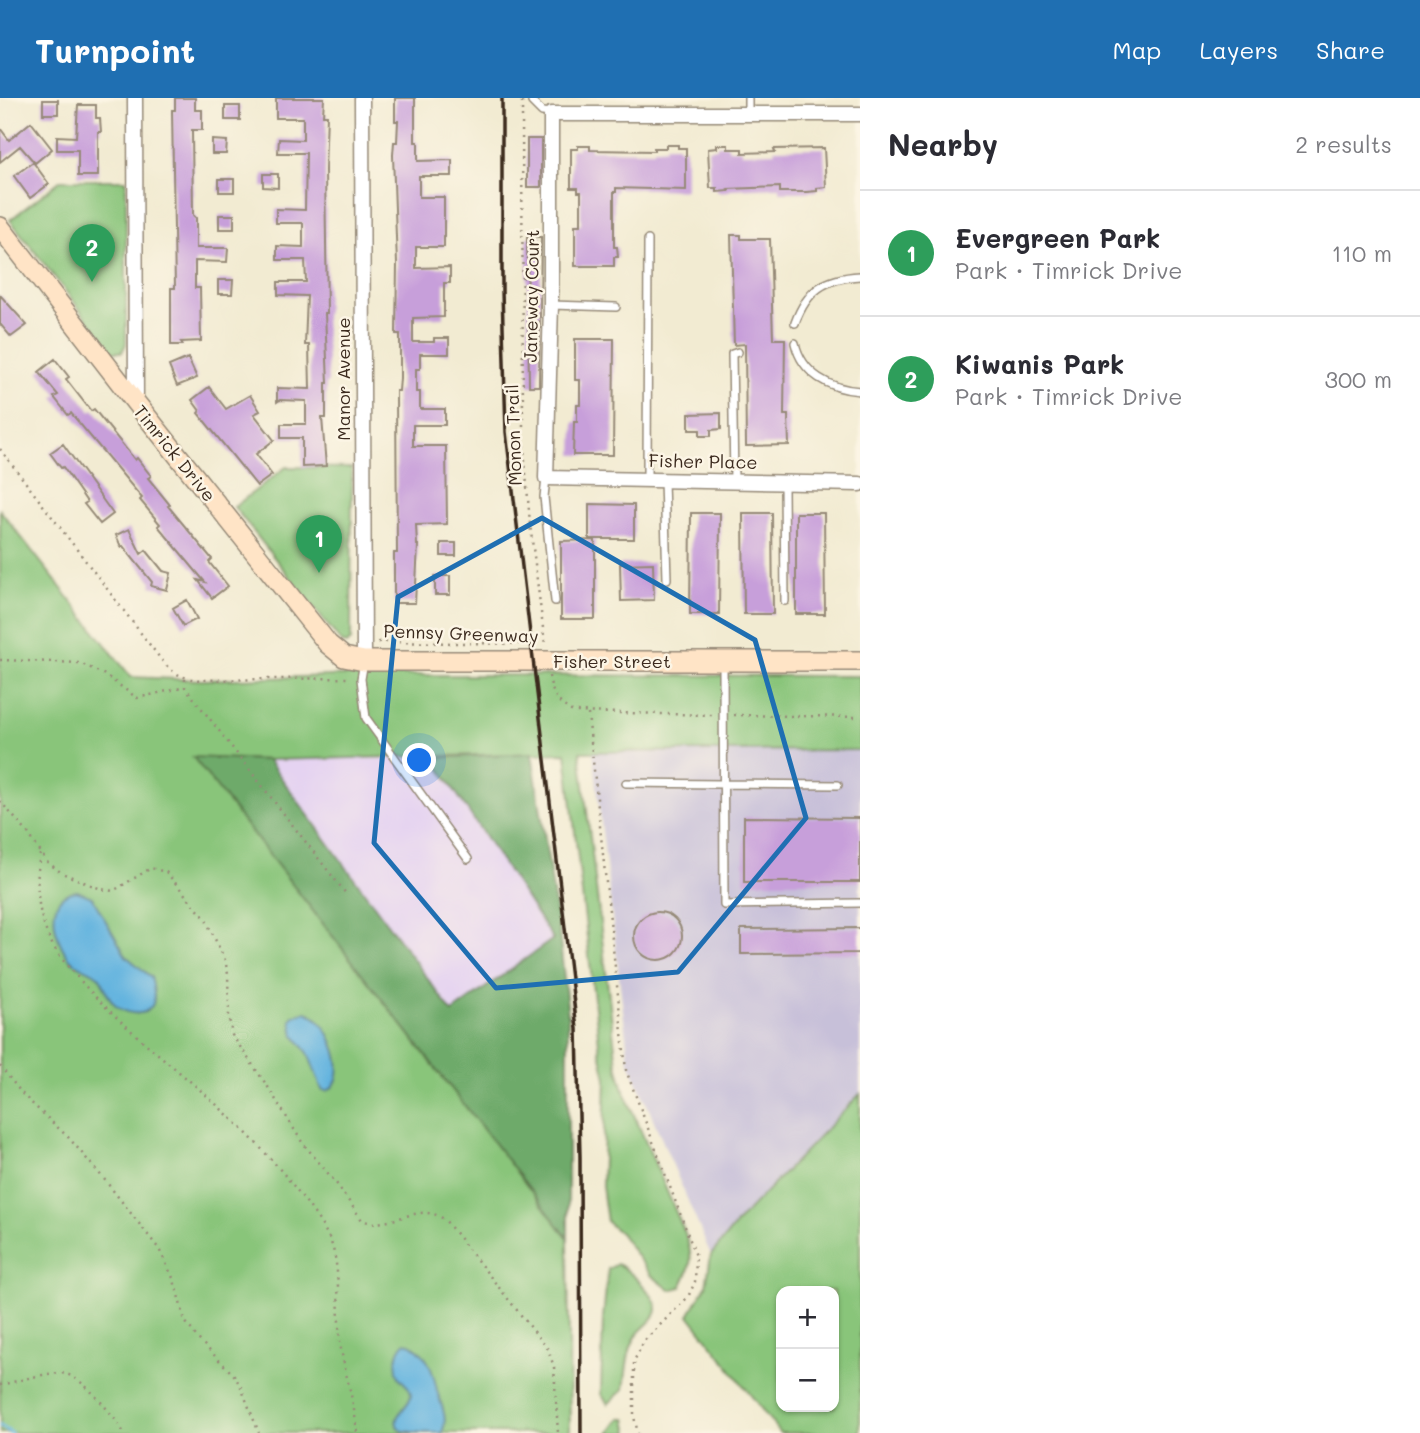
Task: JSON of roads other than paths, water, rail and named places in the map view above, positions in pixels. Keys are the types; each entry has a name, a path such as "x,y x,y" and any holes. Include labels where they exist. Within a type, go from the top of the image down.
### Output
{"street":[{"path":"135,98 136,403"},
{"name":"Manor Avenue","path":"362,98 370,654"},
{"path":"551,114 860,114"},
{"name":"Janeway Court","path":"546,478 551,305 551,114"},
{"name":"Timrick Drive","path":"0,227 328,644 344,657 370,654"},
{"name":"Fisher Place","path":"546,478 860,484"},
{"name":"Fisher Street","path":"370,654 860,661"}],"lane":[{"path":"532,98 541,113 551,114"},
{"path":"748,98 748,113"},
{"path":"647,480 648,240"},
{"path":"795,323 813,292 835,279 860,276"},
{"path":"551,305 616,307"},
{"path":"795,343 804,363 816,376 844,390 860,391"},
{"path":"734,481 732,355 738,352"},
{"path":"546,478 544,497 555,601"},
{"path":"664,480 667,579"},
{"path":"784,482 785,601"},
{"path":"370,654 361,678 366,718 468,859"},
{"path":"723,661 724,905 860,903"},
{"path":"626,783 838,785"}],"water":[{"path":"77,891 92,897 126,956 151,977 154,1001 144,1012 132,1013 121,1009 110,998 99,977 74,963 65,952 56,931 55,909 66,894"},
{"path":"306,1012 323,1026 335,1050 338,1075 335,1084 327,1091 322,1090 308,1053 294,1035 291,1020 294,1016"},
{"path":"406,1342 419,1350 431,1369 445,1416 442,1433 407,1431 399,1429 397,1424 399,1414 411,1395 397,1369 397,1358"}],"waterway":[{"path":"0,1426 11,1433"}],"railway":[{"path":"502,98 502,291 506,432 577,1029 581,1433"}],"place":[{"name":"Kiwanis Park","path":"92,282"},
{"name":"Evergreen Park","path":"319,573"}]}
